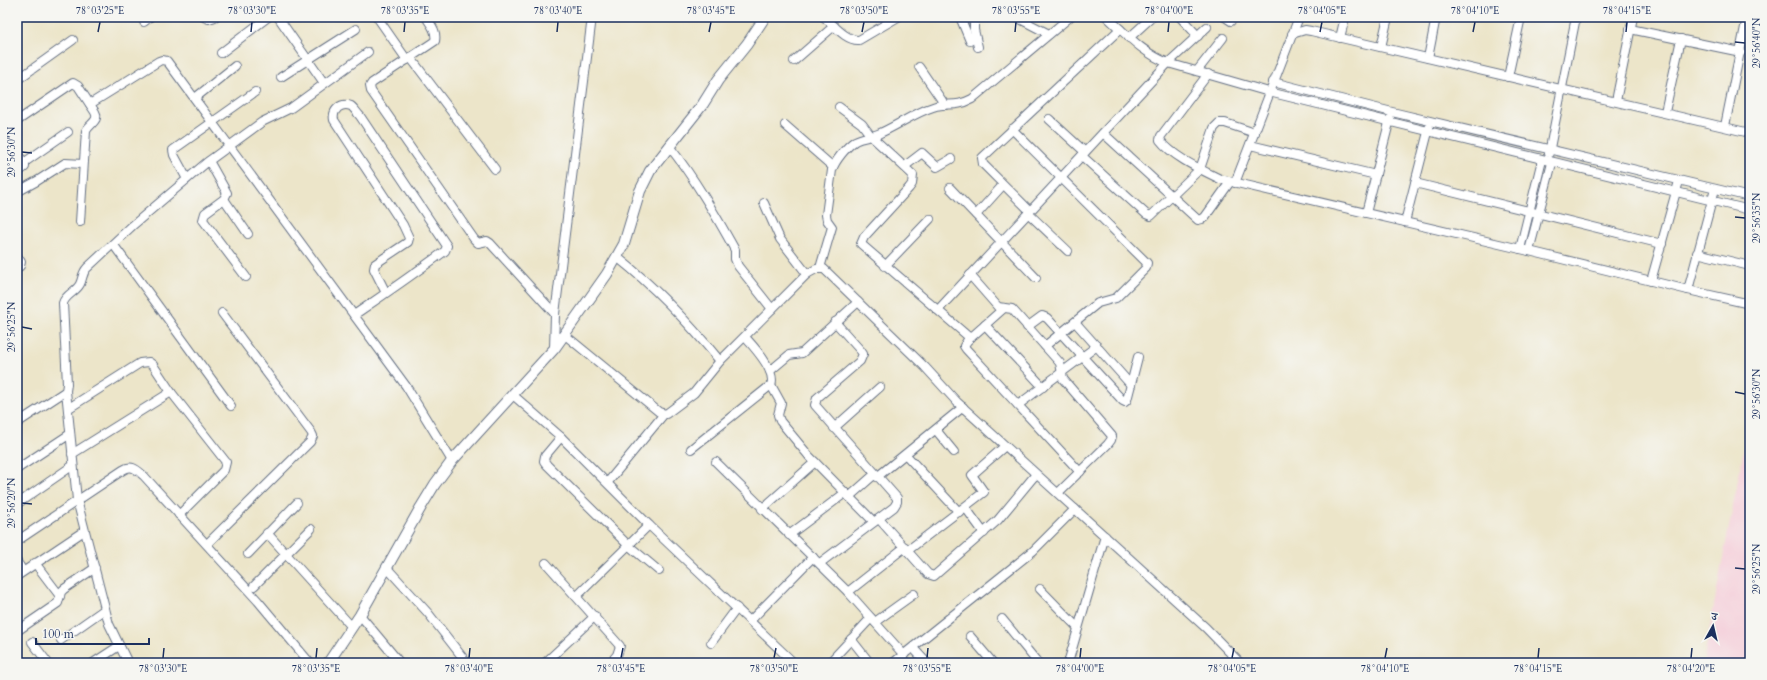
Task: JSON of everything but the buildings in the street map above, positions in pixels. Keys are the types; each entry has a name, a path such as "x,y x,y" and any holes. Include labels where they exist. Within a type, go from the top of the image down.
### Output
{"street":[{"path":"204,17 210,19 215,17"},
{"path":"221,53 268,17"},
{"path":"278,17 324,83"},
{"path":"377,17 495,169"},
{"path":"426,17 436,34 435,40 372,84 370,86 371,91 474,239 478,243 487,241 490,243 555,314"},
{"path":"554,349 555,314 592,17"},
{"path":"328,663 360,615 421,507 452,461 513,395 565,335 624,244 644,182 669,146 703,104 718,80 747,44 765,17"},
{"path":"824,17 851,39 859,40 898,17"},
{"path":"960,17 970,41"},
{"path":"974,17 974,30 978,47"},
{"path":"1016,17 1049,34"},
{"path":"608,482 664,414 692,395 720,361 772,309 808,274 820,268 832,227 827,220 826,215 833,167 854,142 871,136 923,110 934,106 958,105 978,94 1070,17"},
{"path":"1108,17 1129,38 1153,57 1168,63 1269,92 1427,132 1750,210"},
{"path":"1129,38 1152,17"},
{"path":"1180,17 1198,36"},
{"path":"1103,133 1194,217 1198,220 1202,219 1232,182 1250,145 1269,92 1299,17"},
{"path":"1340,38 1345,17"},
{"path":"1381,47 1388,17"},
{"path":"1428,58 1436,17"},
{"path":"1508,76 1521,17"},
{"path":"1529,251 1539,213 1547,162 1576,17"},
{"path":"1616,101 1632,17"},
{"path":"1725,126 1747,17"},
{"path":"794,61 834,26"},
{"path":"938,310 1168,63 1207,27"},
{"path":"1068,251 983,164 982,158 1120,29"},
{"path":"1630,29 1741,52"},
{"path":"281,77 356,30"},
{"path":"1292,34 1305,30 1665,112 1750,133"},
{"path":"1197,71 1223,38"},
{"path":"1665,112 1681,39"},
{"path":"17,80 73,40"},
{"path":"128,663 110,628 77,500 72,466 69,408 66,391 66,361 62,310 64,299 80,286 82,275 87,268 209,161 262,122 287,111 368,52"},
{"path":"90,104 162,60 167,61 406,386 452,461"},
{"path":"195,98 235,66"},
{"path":"919,67 946,105"},
{"path":"1208,74 1161,136 1160,140 1172,151 1200,169 1220,179 1750,304"},
{"path":"1273,82 1430,122 1750,197"},
{"path":"17,121 73,83 78,86 97,114 96,118 86,129 80,222"},
{"path":"188,179 174,155 173,150 255,92"},
{"path":"354,315 386,293 445,251 447,246 360,116 353,107 343,105 335,111 333,115 334,120 403,225 409,238 408,242 375,264 374,269 386,293"},
{"path":"839,107 862,124 871,136 913,175 912,184 861,241 861,244 970,338"},
{"path":"1366,213 1392,112"},
{"path":"1050,119 1083,154 1148,216 1153,215 1200,169 1214,128 1219,123 1225,123 1254,133"},
{"path":"1405,222 1430,122"},
{"path":"785,125 833,167"},
{"path":"1012,129 1147,263 1146,268 1116,298 1098,303 1045,346"},
{"path":"24,162 68,132"},
{"path":"1250,145 1376,175"},
{"path":"669,146 692,176 706,198 735,250 735,259 738,266 772,309"},
{"path":"17,152 24,162 25,167 17,173"},
{"path":"905,166 922,153 937,167 951,158"},
{"path":"1588,172 1591,160"},
{"path":"209,161 227,190 227,195 205,213 203,220 246,277"},
{"path":"1520,249 1529,210 1547,162"},
{"path":"17,192 37,182 65,163 83,164"},
{"path":"1651,281 1679,181"},
{"path":"1415,183 1662,244"},
{"path":"976,215 1004,184"},
{"path":"950,188 1036,278"},
{"path":"1688,290 1697,253 1716,189"},
{"path":"224,199 248,234"},
{"path":"764,203 780,239 808,274"},
{"path":"885,266 930,219"},
{"path":"113,244 231,406"},
{"path":"1697,253 1750,266"},
{"path":"17,256 21,262 17,269"},
{"path":"617,257 650,285 692,327 720,361"},
{"path":"820,268 824,269 925,366 962,407 1206,628 1240,663"},
{"path":"970,275 998,307 1012,309 1060,363 1066,383 1112,436 1112,440 1058,493"},
{"path":"770,371 789,355 802,353 858,302"},
{"path":"1004,308 965,343 966,349 1080,472"},
{"path":"207,544 310,442 313,436 222,313"},
{"path":"1027,326 1038,317 1044,316 1123,402 1127,400 1138,357"},
{"path":"820,564 894,507 897,502 896,498 834,428 817,408 815,403 815,400 860,361 863,354 836,322"},
{"path":"1075,322 1131,384"},
{"path":"985,325 1043,386"},
{"path":"565,335 659,412 664,414"},
{"path":"691,449 771,385 773,378 770,371 760,355 744,337"},
{"path":"1018,405 1097,346"},
{"path":"69,408 144,361 153,365 170,392 226,462 224,470 180,515"},
{"path":"771,385 781,403 778,418 815,462 847,495 906,549 928,574 934,576 984,533 1007,511 1036,474"},
{"path":"834,428 880,387"},
{"path":"17,423 66,391"},
{"path":"72,454 170,392"},
{"path":"513,395 561,437 608,482 649,525 794,663"},
{"path":"789,535 906,455 962,407"},
{"path":"936,430 954,452"},
{"path":"17,469 70,434"},
{"path":"561,437 545,456 544,461 628,545 659,571"},
{"path":"848,592 962,510 984,492 972,475 1005,446"},
{"path":"906,455 984,533"},
{"path":"716,462 762,509 848,592 904,654"},
{"path":"762,509 815,462"},
{"path":"17,504 72,466"},
{"path":"17,541 77,500 130,467 144,476 207,544 310,663"},
{"path":"248,554 296,503"},
{"path":"893,663 1029,554 1075,509"},
{"path":"577,596 649,525"},
{"path":"254,586 311,529"},
{"path":"17,562 20,574 35,562 84,531"},
{"path":"267,533 352,627"},
{"path":"1068,663 1105,536"},
{"path":"750,620 813,557"},
{"path":"35,562 60,596"},
{"path":"546,563 620,646 617,655 610,663"},
{"path":"17,631 58,603 64,589 94,568"},
{"path":"387,568 432,618 467,663"},
{"path":"1040,589 1078,628"},
{"path":"829,663 851,639 873,620 914,594"},
{"path":"711,643 737,608"},
{"path":"61,640 105,609"},
{"path":"360,615 400,663"},
{"path":"545,663 594,616"},
{"path":"1002,619 1038,663"},
{"path":"970,636 989,662"},
{"path":"851,639 870,663"},
{"path":"32,642 48,663"},
{"path":"93,663 119,646"},
{"path":"913,648 927,663"}],"shaded area":[{"path":"1750,417 1750,663 1703,663"}]}
